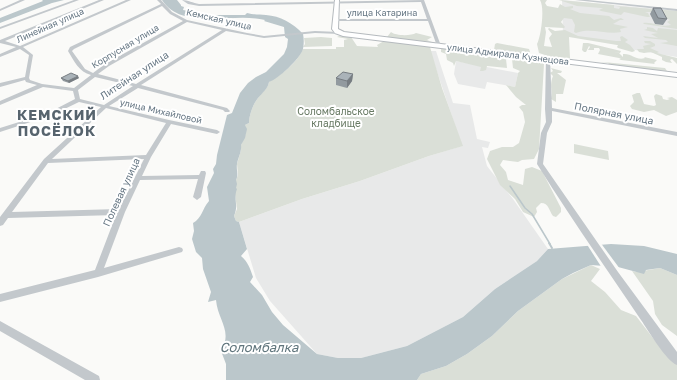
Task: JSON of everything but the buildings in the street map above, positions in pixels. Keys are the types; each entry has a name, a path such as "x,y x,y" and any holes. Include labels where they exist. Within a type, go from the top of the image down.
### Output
{"main road":[{"path":"337,1 335,29 339,33"},
{"name":"улица Адмирала Кузнецова","path":"339,33 677,75"}],"street":[{"path":"0,10 23,0"},
{"path":"0,28 77,0"},
{"path":"1,42 102,0"},
{"name":"Линейная улица","path":"0,56 20,46 129,0"},
{"path":"184,0 192,4 263,4 422,0 439,46"},
{"path":"577,0 677,10"},
{"path":"161,2 70,50 84,70 93,74 110,77 137,86 227,110"},
{"name":"Кемская улица","path":"161,2 171,12 186,21 264,37 310,32 339,33"},
{"name":"улица Катарина","path":"336,20 429,20"},
{"name":"Корпусная улица","path":"75,90 93,74 107,65 186,21"},
{"name":"Литейная улица","path":"0,223 46,161 104,106 226,29"},
{"path":"1,42 20,46 31,56 27,78"},
{"path":"548,58 549,122 544,132 540,164 666,347 677,360"},
{"path":"0,85 27,78"},
{"path":"0,130 64,109 78,100 75,90 30,82 27,78"},
{"path":"0,103 42,85"},
{"name":"улица Михайловой","path":"78,100 217,132"},
{"name":"Полярная улица","path":"548,110 677,134"},
{"name":"Полевая улица","path":"98,273 121,212 148,157 169,122"},
{"path":"46,161 148,157"},
{"path":"138,178 203,174 197,197"},
{"path":"6,215 121,212"},
{"path":"0,298 98,273 179,250"},
{"path":"0,326 95,380"}],"shaded area":[{"path":"562,0 677,11 677,57 629,49 624,44 563,35"},
{"path":"430,51 436,51 453,103 470,105 477,139 490,142 488,148 482,147 487,166 513,199 548,249 537,261 495,289 463,317 407,346 361,358 338,358 317,354 270,301 256,278 239,222 302,199 462,146"},
{"path":"456,61 518,73 515,87 487,82 485,89 458,84 454,74"}],"green space":[{"path":"540,0 547,0 545,3 547,6 558,8 560,4 565,7 573,6 573,8 570,9 580,13 609,16 614,20 621,18 624,20 620,20 613,24 628,27 620,29 621,32 616,33 581,31 576,33 574,32 575,25 572,19 564,18 561,22 565,27 564,28 545,27 546,32 544,46 552,47 549,38 552,34 548,29 549,28 555,31 565,30 578,36 616,41 621,41 620,37 622,36 628,40 625,42 635,51 632,52 618,48 618,45 569,37 570,58 551,57 539,53 537,44 541,29 542,15"},
{"path":"559,0 614,5 614,8 619,9 620,7 616,6 677,11 677,29 644,24 643,23 664,26 671,25 667,22 670,20 654,12 645,12 648,13 650,17 624,12 621,15 599,10 603,8 577,6"},
{"path":"647,27 653,28 657,31 658,28 677,30 677,46 660,43 668,42 666,40 645,38 643,36 658,38 651,34 658,33 644,30 647,29"},
{"path":"391,32 404,35 416,33 432,37 427,40 432,42 381,37 387,37"},
{"name":"Соломбальское кладбище","path":"337,37 351,37 357,46 378,47 377,45 384,41 430,47 442,88 463,146 302,199 239,222 236,221 234,216 237,209 235,194 238,175 237,164 241,145 246,133 245,125 249,123 254,103 267,87 269,82 284,72 297,59 303,49 336,49 336,47 344,47 344,40 348,39"},
{"path":"304,38 332,38 332,46 303,47 305,44"},
{"path":"644,41 650,41 655,44 655,46 650,48 659,52 657,53 677,58 677,64 672,59 670,60 672,63 666,62 662,60 662,57 651,52 639,52 637,49 644,49 643,46 651,44 645,43"},
{"path":"497,43 529,49 530,52 527,55 495,51 495,44"},
{"path":"583,43 621,51 620,53 613,52 619,53 623,57 623,54 626,54 642,59 645,58 644,57 657,60 654,63 655,64 621,60 619,59 621,58 598,54 600,50 599,48 588,50 590,47 589,46 586,52 584,52 582,50"},
{"path":"443,48 488,54 506,59 507,68 487,66 486,70 480,71 481,67 456,61 454,66 453,63 447,60 446,54 441,52 441,49"},
{"path":"516,57 540,60 544,64 539,149 534,159 522,160 518,162 503,160 500,165 506,172 508,180 523,185 525,169 532,167 542,171 561,208 561,212 556,217 553,216 544,203 541,203 536,208 537,212 534,217 523,212 515,199 500,185 487,159 490,151 502,147 513,147 519,143 525,122 523,112 519,107 526,105 516,97 506,85 515,87 518,73 520,71 513,68 512,59"},
{"path":"601,62 665,68 667,71 611,66 608,63"},
{"path":"551,68 562,71 561,73 557,73 566,80 563,94 556,94 556,102 551,99 551,82 553,76 550,73 553,71"},
{"path":"640,93 644,104 654,106 656,105 654,96 656,94 667,100 670,99 667,98 672,97 677,100 677,112 666,116 654,110 644,112 632,109 630,106 634,102 632,95"},
{"path":"574,144 608,151 609,160 574,153"},
{"path":"591,265 600,269 591,281 605,292 621,310 636,316 663,351 677,356 677,380 417,380 421,374 446,366 467,354 492,336 518,311 562,279"},
{"path":"660,268 677,275 677,336 662,325 655,314 653,301 632,271 637,272"}],"water":[{"path":"42,0 64,0 52,3 0,23 0,18 43,1"},
{"name":"Соломбалка","path":"162,0 177,0 181,6 184,7 183,10 211,15 245,15 247,13 276,17 291,23 303,34 304,45 298,58 278,77 269,82 266,89 254,103 249,123 245,125 247,129 245,138 241,145 237,164 236,209 234,216 236,221 239,222 247,249 241,256 250,268 253,277 250,282 262,295 272,312 283,325 317,354 338,358 361,358 407,346 463,317 495,289 537,261 548,249 611,244 644,246 677,254 677,275 660,268 646,270 644,274 618,267 591,265 562,279 518,311 492,336 467,354 446,366 421,374 417,380 226,380 226,364 221,351 226,338 224,326 216,300 208,302 211,292 203,269 202,258 196,252 192,239 194,231 193,223 198,219 209,201 207,187 214,173 213,169 216,164 227,115 232,113 240,93 248,83 266,72 284,54 288,39 285,37 284,27 264,21 265,20 252,18 195,18 182,15 171,9"}],"pier":[{"path":"600,242 620,269 602,268 586,243"}],"waterway":[{"path":"510,186 525,208 532,214 550,244"},
{"path":"549,243 552,248"}],"district":[{"name":"КЕМСКИЙ ПОСЁЛОК","path":"57,122"}]}
